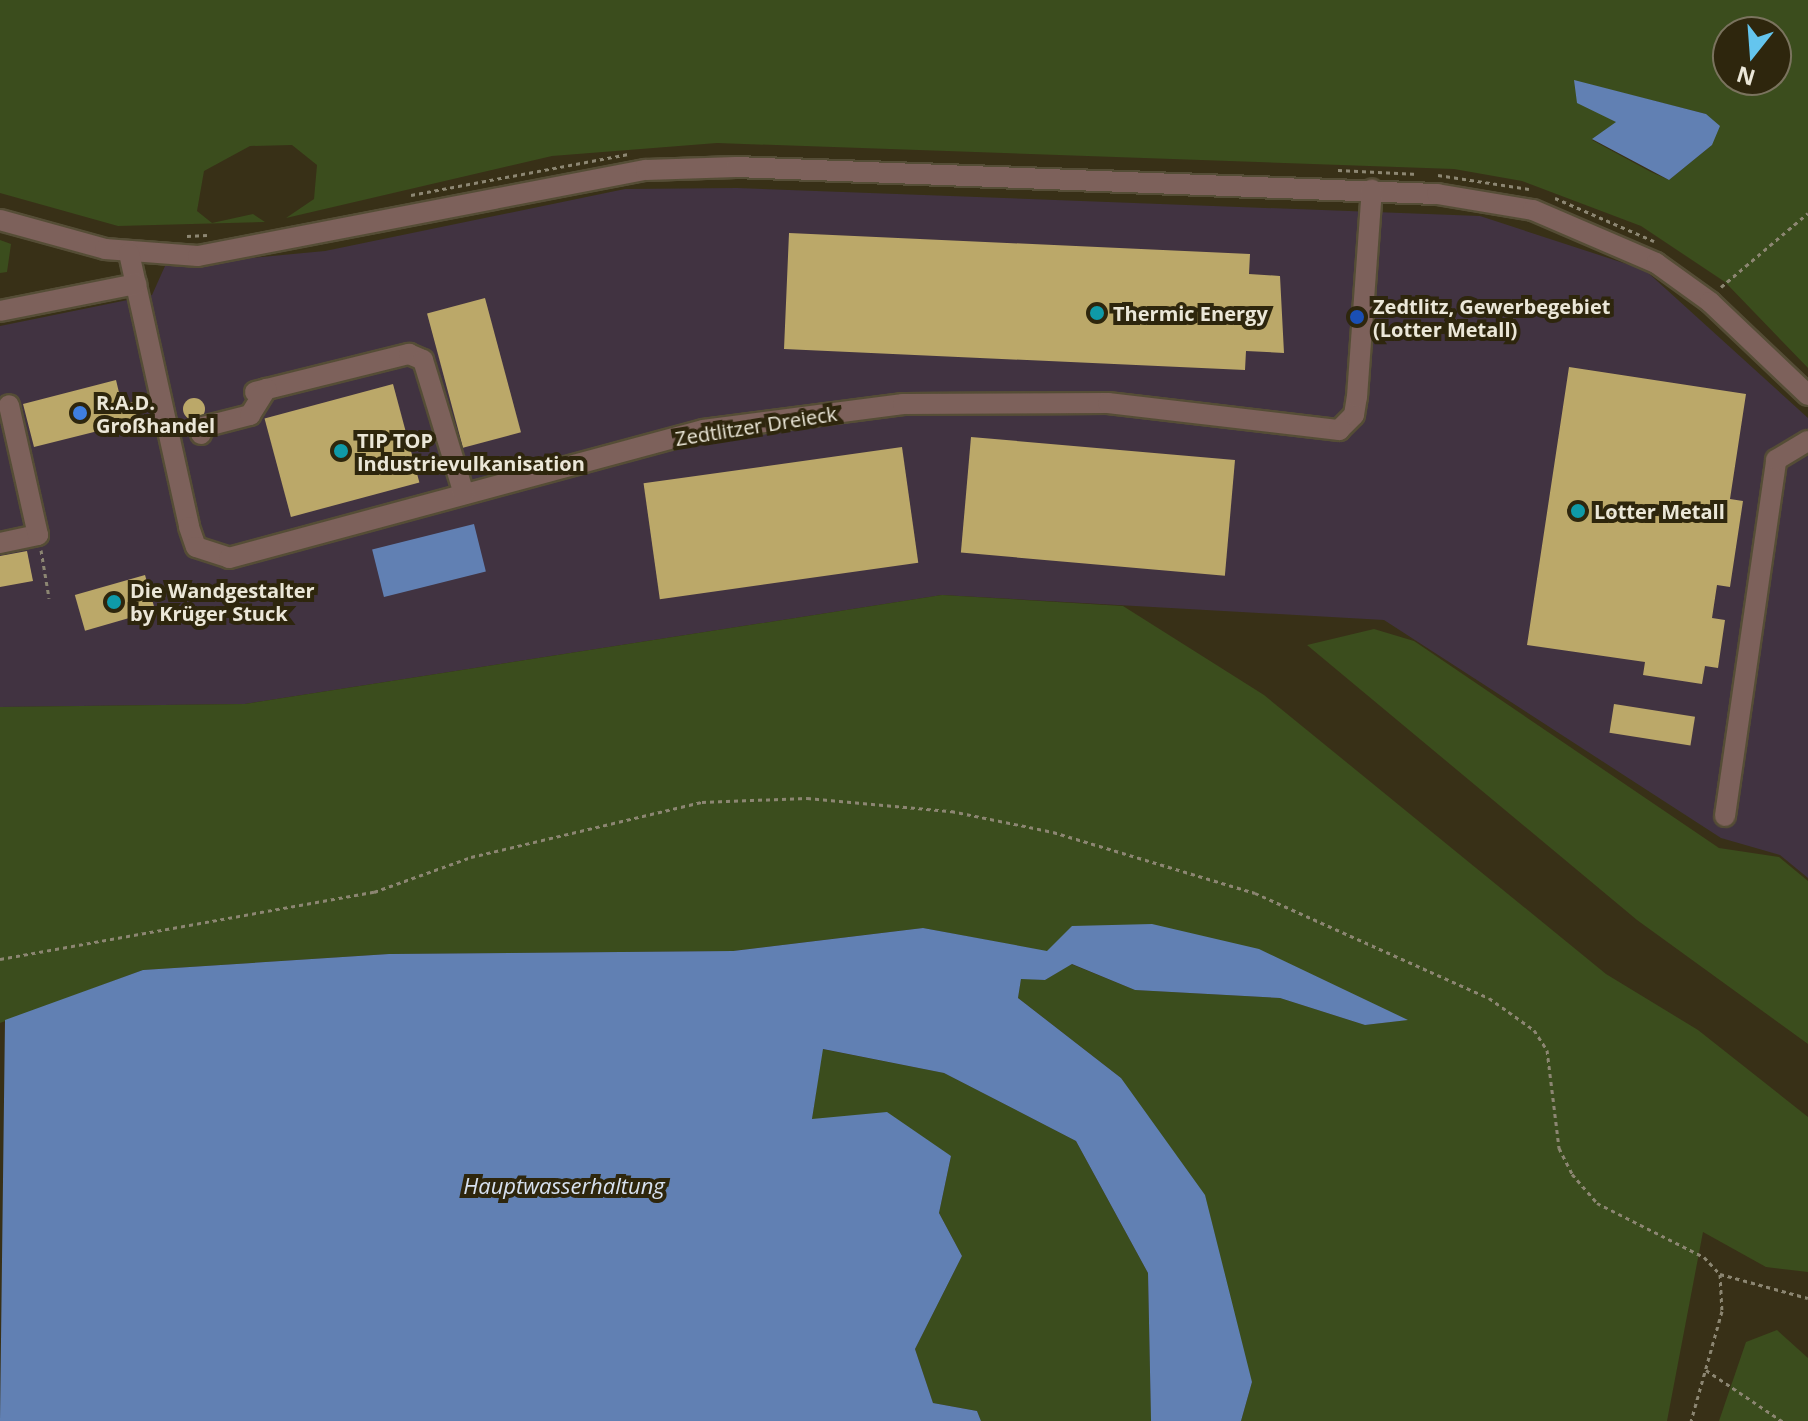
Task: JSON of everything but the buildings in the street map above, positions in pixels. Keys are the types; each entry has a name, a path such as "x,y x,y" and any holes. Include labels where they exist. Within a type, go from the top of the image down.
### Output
{"street":[{"path":"0,220 129,253 256,250 497,194 646,170 1372,190 1488,200 1603,235 1690,286 1808,395"},
{"name":"Zedtlitzer Dreieck","path":"129,253 189,527 208,555 267,550 703,430 903,404 1108,403 1339,430 1354,415 1357,397 1372,190"},
{"path":"0,311 136,284"},
{"path":"201,434 203,427 250,415 260,390 409,354 423,360 464,494"},
{"path":"0,543 38,535 25,465 9,405"},
{"path":"1725,816 1776,460 1808,441"}],"path":[{"path":"407,196 553,162 638,153"},
{"path":"1325,170 1453,175 1534,191"},
{"path":"1549,196 1662,246"},
{"path":"1721,287 1808,213"},
{"path":"180,236 219,234"},
{"path":"1709,278 1731,295"},
{"path":"38,535 49,598"},
{"path":"0,959 374,892 471,857 702,802 807,798 951,811 1053,832 1255,893 1489,998 1534,1030 1547,1050 1559,1148 1580,1184 1597,1203 1704,1257 1720,1274 1808,1298"},
{"path":"1691,1421 1722,1311 1720,1274"},
{"path":"1706,1370 1782,1421"}],"shaded area":[{"path":"737,188 1480,216 1645,270 1808,418 1808,878 1780,855 1721,838 1384,620 942,595 245,704 0,707 0,326 152,295 165,266 325,251 625,189"}],"green space":[{"path":"0,0 1808,0 1808,368 1725,282 1641,226 1522,181 1454,169 717,143 552,156 286,218 314,199 317,165 292,145 250,146 204,171 197,211 212,223 253,214 265,222 118,226 0,193","holes":["1575,81 1706,114 1712,145 1669,180 1592,140 1617,122"]},
{"path":"0,240 11,244 7,272 0,273"},
{"path":"942,595 1123,606 1264,695 1606,974 1698,1030 1808,1117 1808,1272 1766,1267 1703,1232 1667,1421 1241,1421 1252,1382 1121,1078 1018,998 1021,978 1045,980 1071,964 1135,990 1280,998 1365,1025 1406,1020 923,928 733,951 389,954 143,970 0,1023 0,707 245,704"},
{"path":"1374,629 1414,641 1719,848 1779,857 1808,881 1808,1044 1637,920 1307,645"},
{"path":"822,1049 944,1073 1076,1141 1148,1273 1151,1421 981,1421 977,1411 933,1403 915,1349 962,1256 939,1213 951,1156 812,1119"},
{"path":"1777,1330 1808,1358 1808,1421 1719,1421 1746,1342"}],"water":[{"path":"1574,80 1706,114 1720,126 1712,145 1669,180 1592,139 1616,122 1577,103"},
{"path":"474,524 486,572 384,597 372,549"},
{"name":"Hauptwasserhaltung","path":"1152,924 1259,949 1408,1020 1365,1025 1280,998 1135,990 1072,964 1045,980 1021,979 1018,998 1121,1078 1205,1195 1252,1382 1241,1421 1151,1421 1148,1273 1076,1141 944,1073 823,1049 812,1119 887,1112 951,1156 939,1213 962,1256 915,1349 933,1403 977,1411 981,1421 0,1421 5,1020 143,970 389,954 733,951 923,928 1047,951 1072,926"}],"place":[{"name":"Thermic Energy","path":"1097,313"},
{"name":"Zedtlitz, Gewerbegebiet (Lotter Metall)","path":"1357,317"},
{"name":"R.A.D. Großhandel","path":"80,413"},
{"name":"TIP TOP Industrievulkanisation","path":"341,451"},
{"name":"Lotter Metall","path":"1578,511"},
{"name":"Die Wandgestalter by Krüger Stuck","path":"114,602"}]}
